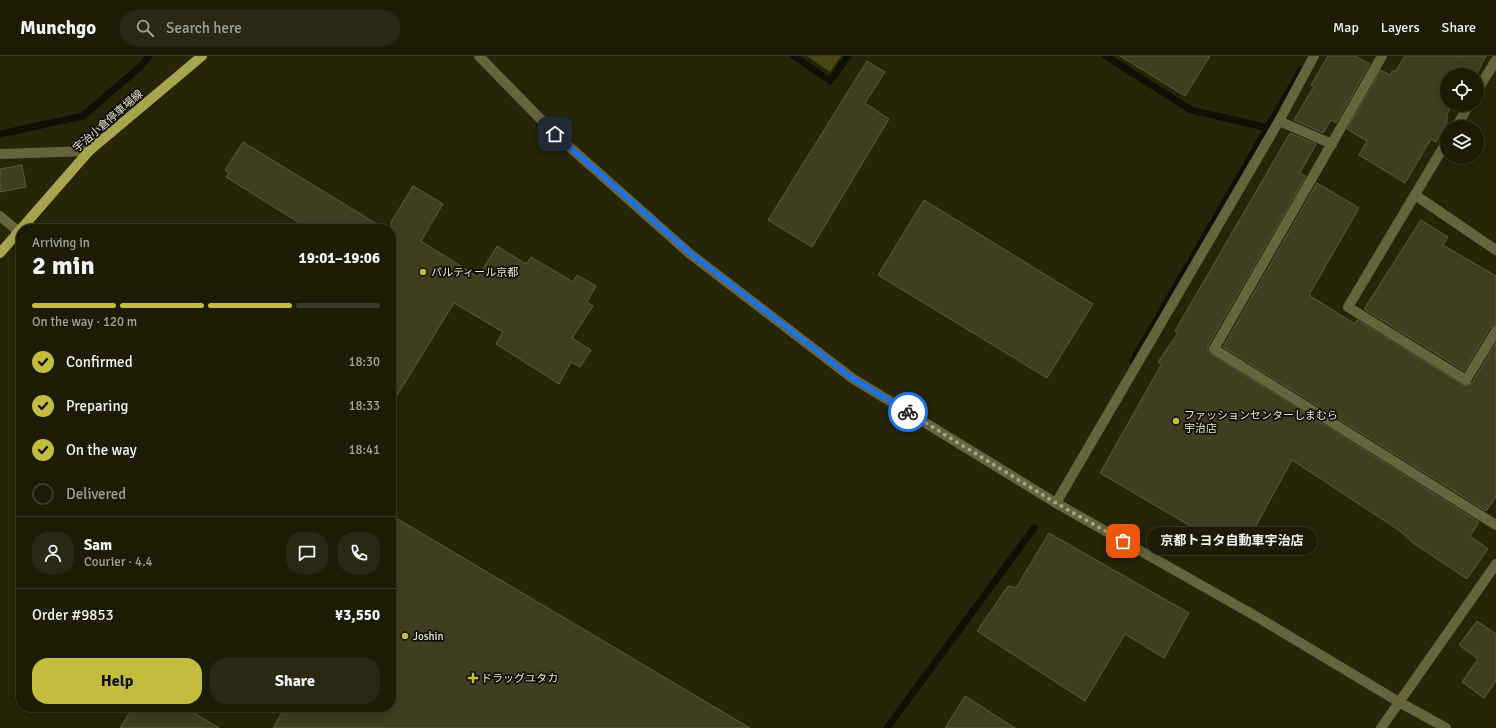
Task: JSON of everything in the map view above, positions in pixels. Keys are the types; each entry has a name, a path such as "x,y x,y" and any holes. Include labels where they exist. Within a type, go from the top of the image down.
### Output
{"main road":[{"name":"宇治小倉停車場線","path":"25,224 89,151 202,56"},
{"name":"宇治小倉停車場線","path":"0,253 16,235"}],"street":[{"path":"479,56 555,134 695,257 852,378 1056,503 1259,618 1399,702 1446,728"},
{"path":"1056,503 1279,121 1314,56"},
{"path":"1382,56 1214,349 1496,525"},
{"path":"1484,80 1496,60"},
{"path":"1279,121 1332,144"},
{"path":"0,154 89,151"},
{"path":"1440,153 1348,307 1466,380 1496,331"},
{"path":"1415,195 1496,250"},
{"path":"0,216 16,227"},
{"path":"1381,728 1496,564"}],"shaded area":[{"path":"807,56 841,56 830,72"}],"building":[{"path":"1120,56 1210,56 1185,96"},
{"path":"1328,56 1355,56 1370,64 1336,123 1331,120 1323,133 1294,120 1314,86 1311,85"},
{"path":"1405,56 1486,56 1480,68 1440,68 1440,112 1448,112 1447,120 1440,120 1440,135 1436,142 1431,139 1405,183 1359,155 1367,141 1347,129 1381,70 1390,75 1393,70 1395,72"},
{"path":"867,61 885,72 865,103 889,119 812,247 768,220"},
{"path":"1290,133 1316,144 1300,173 1306,176 1208,346 1208,352 1479,522 1470,536 1488,549 1467,579 1413,543 1400,531 1292,460 1240,555 1100,473 1161,365 1158,362 1178,333 1175,331"},
{"path":"243,142 377,224 301,224 226,177 229,173 225,170"},
{"path":"22,165 26,187 0,192 0,169"},
{"path":"1317,183 1359,208 1309,295 1355,324 1357,320 1465,386 1472,383 1496,343 1496,497 1486,511 1223,347"},
{"path":"413,186 443,204 421,241 478,277 497,246 526,264 531,257 573,282 577,275 596,286 587,302 593,306 572,338 591,350 580,367 571,362 559,384 496,344 503,332 454,303 396,397 396,224 391,224"},
{"path":"924,200 1093,304 1047,378 878,275"},
{"path":"1421,220 1448,237 1443,245 1496,276 1496,325 1490,328 1464,371 1364,309"},
{"path":"396,518 750,728 273,728 282,712 396,712"},
{"path":"1049,533 1189,613 1164,658 1125,634 1085,701 977,631 1008,586 1016,588"},
{"path":"1477,621 1496,634 1496,681 1484,698 1462,682 1478,659 1459,645"},
{"path":"965,696 1015,728 945,728"},
{"path":"130,712 192,712 219,728 120,728"}],"waterway":[{"path":"0,134 83,116 141,66 149,56"},
{"path":"794,56 830,81 848,56"},
{"path":"1106,56 1191,110 1268,128"},
{"path":"1133,361 1301,70"},
{"path":"887,728 1034,528"}],"way so far":[{"path":"908,412 1056,503 1123,541"}],"place":[{"name":"パルティール京都","path":"423,272"},
{"name":"ファッションセンターしまむら 宇治店","path":"1176,421"},
{"name":"京都トヨタ自動車宇治店","path":"1123,541"},
{"name":"Joshin","path":"405,636"},
{"name":"ドラッグユタカ","path":"473,678"}],"route":[{"path":"555,134 689,252 852,378 908,412"}]}
